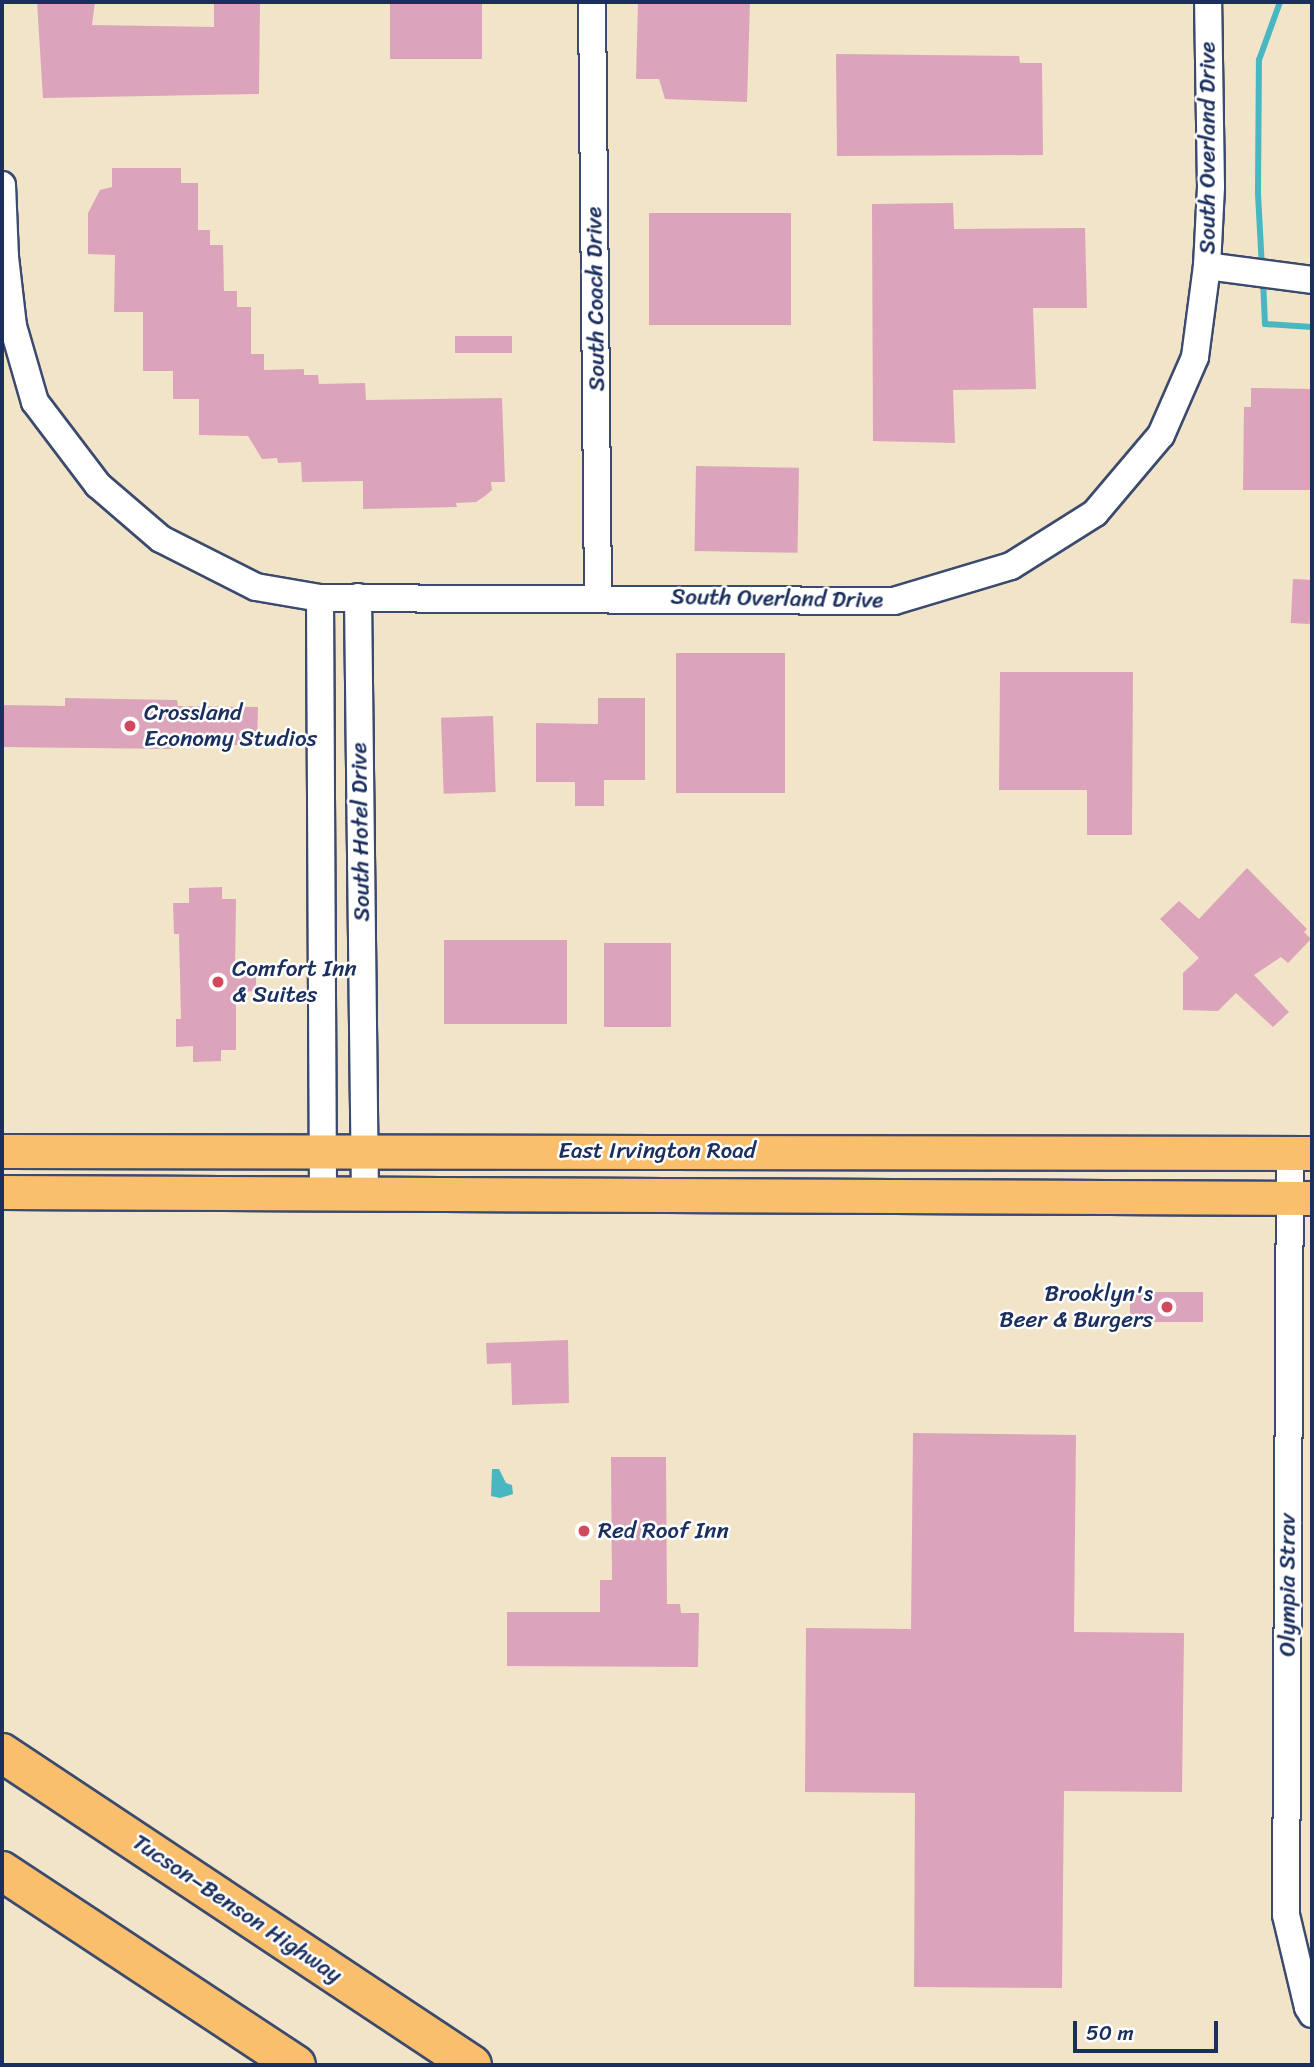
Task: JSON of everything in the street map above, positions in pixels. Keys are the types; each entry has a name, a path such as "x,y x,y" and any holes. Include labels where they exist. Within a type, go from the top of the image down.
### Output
{"highway":[{"name":"Tucson–Benson Highway","path":"2,1753 472,2065"},
{"path":"2,1872 284,2065"},
{"path":"2,1872 296,2065"}],"main road":[{"name":"East Irvington Road","path":"2,1151 1301,1153"},
{"name":"East Irvington Road","path":"2,1192 1301,1198"}],"street":[{"name":"South Coach Drive","path":"592,2 598,597"},
{"name":"South Overland Drive","path":"2,185 5,257 13,326 35,402 97,485 170,546 256,587 320,598 598,597 894,601 1011,566 1095,513 1161,435 1195,357 1207,266 1211,187 1208,2"},
{"path":"1207,266 1312,280"},
{"name":"South Hotel Drive","path":"358,597 365,1193"},
{"path":"320,598 346,623 346,721 360,774"},
{"name":"South Hotel Drive","path":"320,598 323,1193"},
{"name":"Olympia Strav","path":"1301,1153 1286,1915 1312,2014"}],"water":[{"path":"492,1469 499,1469 506,1483 512,1485 513,1494 500,1498 491,1496"}],"building":[{"path":"37,2 95,2 92,25 214,27 214,2 260,2 259,94 43,98"},
{"path":"390,2 482,2 482,59 390,59"},
{"path":"638,2 750,2 747,102 665,99 659,79 636,79"},
{"path":"836,54 1019,56 1020,63 1042,63 1043,155 837,156"},
{"path":"112,168 181,168 181,183 198,183 198,230 210,230 210,245 223,245 224,291 237,291 237,307 251,307 251,354 264,354 264,370 304,369 304,375 318,375 319,384 365,383 366,400 502,398 505,482 491,482 492,490 485,496 476,502 456,503 457,507 363,509 363,481 302,482 301,462 278,463 277,458 262,459 248,436 199,435 199,399 173,399 173,371 143,371 143,312 114,312 115,255 88,254 88,213 100,190 112,187"},
{"path":"953,203 954,229 1085,228 1087,308 1033,308 1036,389 953,390 955,443 873,441 872,204"},
{"path":"649,213 791,213 791,325 649,325"},
{"path":"455,336 512,336 512,353 455,353"},
{"path":"1251,388 1312,389 1312,490 1243,490 1244,407 1251,407"},
{"path":"696,466 799,468 798,553 695,551"},
{"path":"1293,579 1312,580 1310,624 1291,623"},
{"path":"676,653 785,653 785,793 676,793"},
{"path":"1000,672 1133,672 1132,835 1087,835 1087,790 999,790"},
{"name":"Crossland Economy Studios","path":"65,698 177,700 178,706 258,707 257,745 173,745 173,749 2,747 2,705 65,706"},
{"path":"598,698 645,698 645,780 604,780 604,806 575,806 575,782 536,782 536,723 598,724"},
{"path":"493,716 496,792 444,794 441,718"},
{"path":"1247,868 1307,929 1304,932 1311,939 1288,963 1281,957 1254,975 1289,1012 1273,1027 1236,993 1218,1011 1183,1010 1183,973 1199,958 1160,919 1179,901 1199,919"},
{"name":"Comfort Inn & Suites","path":"222,887 222,899 236,899 235,972 256,972 256,991 236,992 236,1050 221,1050 221,1061 193,1062 193,1046 176,1047 176,1019 181,1019 179,934 174,934 173,903 189,903 189,888"},
{"path":"444,940 567,940 567,1024 444,1024"},
{"path":"604,943 671,943 671,1027 604,1027"},
{"name":"Brooklyn's Beer & Burgers","path":"1130,1292 1203,1292 1203,1322 1130,1322"},
{"path":"568,1340 569,1403 512,1405 511,1363 487,1364 486,1343"},
{"path":"913,1433 1076,1435 1074,1632 1184,1633 1182,1792 1064,1791 1062,1988 914,1987 915,1793 805,1792 806,1628 911,1629"},
{"path":"611,1457 666,1457 667,1604 680,1604 681,1613 699,1613 698,1667 507,1666 507,1612 600,1612 600,1580 612,1580"}],"waterway":[{"path":"1262,268 1258,193 1259,60 1280,2"},
{"path":"1263,279 1265,324 1312,327"}],"place":[{"name":"Crossland Economy Studios","path":"130,726"},
{"name":"Comfort Inn & Suites","path":"218,982"},
{"name":"Brooklyn's Beer & Burgers","path":"1167,1307"},
{"name":"Red Roof Inn","path":"584,1531"}]}
